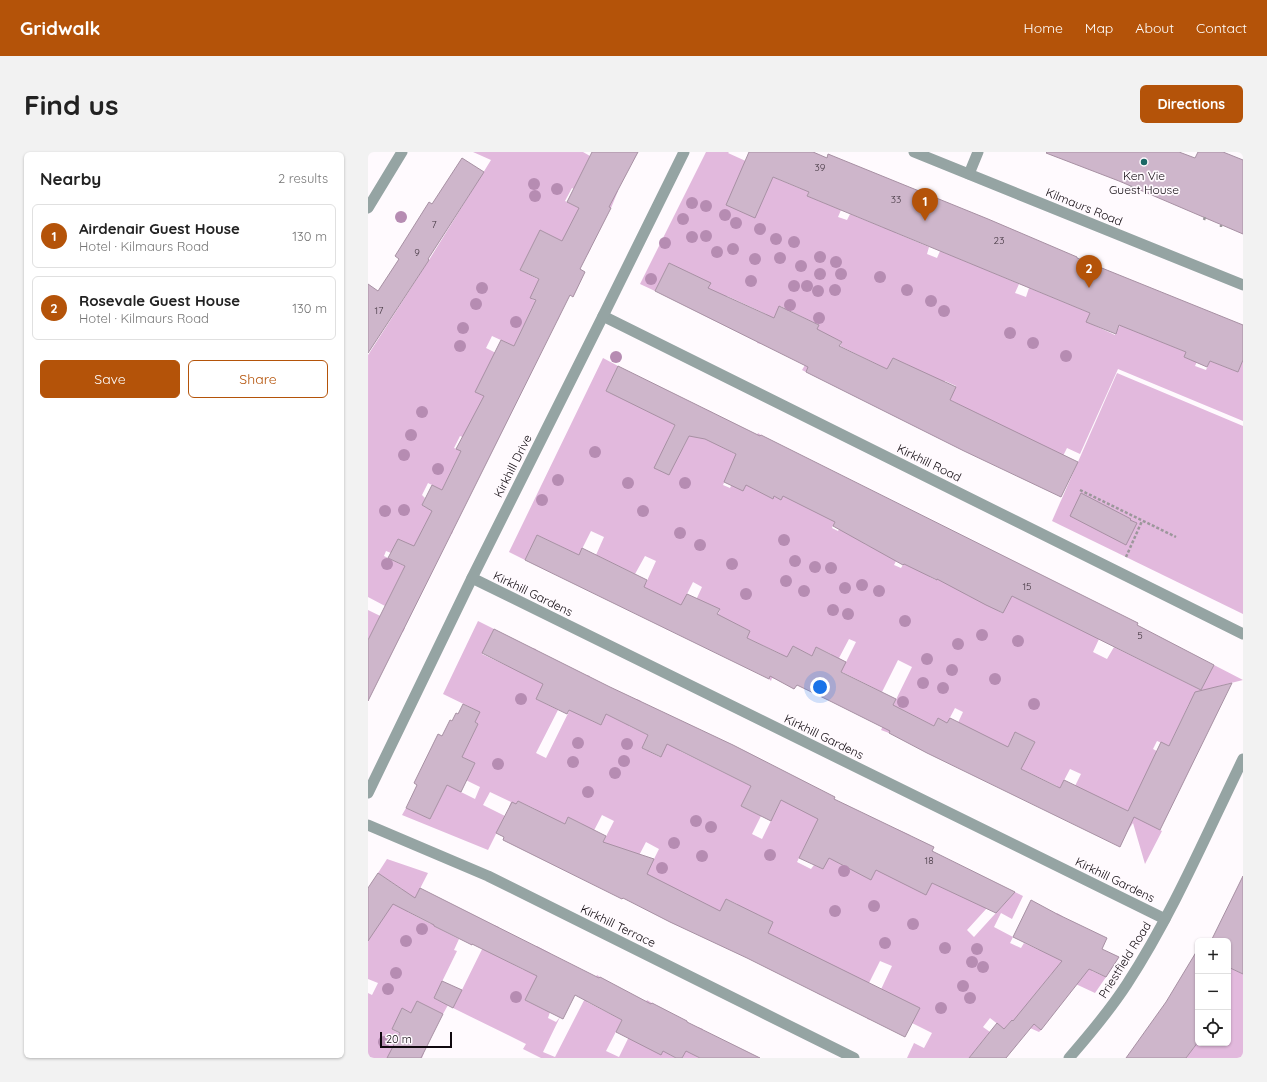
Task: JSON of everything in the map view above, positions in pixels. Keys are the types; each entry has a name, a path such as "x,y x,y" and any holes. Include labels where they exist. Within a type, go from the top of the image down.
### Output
{"street":[{"path":"368,208 402,152"},
{"name":"Kirkhill Drive","path":"368,793 472,578 684,152"},
{"name":"Kilmaurs Road","path":"914,152 1243,285"},
{"path":"969,174 978,152"},
{"name":"Kirkhill Road","path":"603,316 1243,634"},
{"name":"Kirkhill Gardens","path":"472,578 1165,919"},
{"name":"Priestfield Road","path":"1069,1058 1107,1012 1127,984 1165,919 1243,759"},
{"name":"Kirkhill Terrace","path":"368,825 488,876 854,1058"}],"path":[{"path":"1080,490 1176,537"},
{"path":"1119,572 1142,520"}],"shaded area":[{"path":"473,152 583,152 590,156 577,183 605,184 618,191 611,208 572,188 565,201 579,208 591,248 588,254 540,230 520,270 559,290 530,298 561,313 558,320 532,308 514,346 492,336 486,348 532,371 528,379 500,365 475,392 484,396 467,439 460,436 454,448 461,451 442,490 428,483 422,495 425,498 422,505 432,511 429,518 453,530 452,534 427,521 414,547 398,539 391,553 386,551 384,556 429,578 427,582 403,570 385,606 368,597 368,355 491,160"},
{"path":"706,152 729,152 728,153 759,167 755,217 773,177 801,189 813,164 816,175 807,196 841,210 838,217 847,220 850,214 884,228 893,207 904,213 896,233 929,247 927,254 937,258 940,251 974,265 995,249 986,270 1019,284 1015,293 1026,297 1029,288 1090,313 1087,322 1115,335 1120,325 1186,352 1184,357 1191,360 1199,357 1195,366 1206,370 1210,361 1238,372 1243,360 1243,421 1118,369 1080,454 1067,448 1063,456 950,400 956,386 945,381 939,395 912,367 893,358 887,369 840,346 842,342 834,338 823,338 806,372 802,370 805,365 800,363 819,325 780,306 761,344 757,343 766,314 727,296 715,321 697,311 710,283 669,263 655,291 640,284"},
{"path":"603,358 618,366 606,391 675,424 667,441 683,448 703,408 712,412 700,436 745,459 758,433 761,435 739,479 773,499 774,496 781,500 783,495 835,521 832,528 838,531 842,525 865,544 871,547 900,553 894,565 901,568 908,557 934,570 930,577 936,580 940,573 967,587 964,593 969,596 1000,603 997,610 1002,613 1016,586 1020,600 1099,639 1093,652 1107,659 1114,647 1201,690 1214,665 1243,680 1219,686 1189,704 1169,746 1157,741 1153,749 1189,768 1145,822 1162,831 1145,864 1133,823 1127,832 1120,828 1128,811 1105,800 1070,796 1081,774 1070,769 1059,790 1057,786 1019,768 1028,756 1035,742 1015,732 1002,759 941,759 963,712 955,708 946,725 938,718 934,726 901,709 889,733 881,730 912,667 898,660 882,692 842,672 831,654 816,647 812,656 793,646 776,679 772,678 771,681 769,679 781,654 747,638 750,631 736,624 714,622 720,610 691,611 702,587 693,582 669,630 666,629 678,604 640,585 646,583 656,561 645,556 635,574 596,555 604,537 591,531 579,555 537,535 525,560 509,552","holes":["731,467 734,480 730,488 723,485","849,639 856,642 846,662 839,658"]},
{"path":"1117,373 1243,426 1243,614 1052,521"},
{"path":"368,610 405,628 403,632 378,620 368,640"},
{"path":"478,621 494,629 482,654 520,672 532,648 536,649 544,683 536,699 558,710 536,753 546,758 587,675 590,676 578,700 592,721 601,725 606,714 626,724 637,699 641,701 629,726 648,735 642,748 660,757 679,720 692,726 680,751 751,786 741,806 761,816 752,834 762,839 793,776 819,819 797,862 811,869 814,865 823,869 833,849 824,844 844,804 847,805 835,830 860,874 871,880 897,829 910,835 889,876 932,883 987,908 967,930 974,937 1015,892 1023,896 1012,919 1001,913 994,927 1013,937 1010,943 1021,948 1024,943 1039,950 1057,913 1062,916 1050,941 1095,963 1092,971 1106,977 1095,993 1052,973 1020,1013 1041,1030 1039,1032 1012,1020 1004,1029 990,1018 983,1027 990,1032 969,1058 907,1058 914,1043 924,1048 932,1033 912,1023 920,1008 885,991 871,1020 867,1019 892,966 880,961 869,983 823,987 820,995 812,990 826,963 791,945 777,973 765,967 768,933 773,922 757,914 731,917 737,904 726,899 720,911 683,928 670,922 684,894 632,903 659,849 646,842 632,869 584,879 614,821 602,815 587,844 576,838 582,824 568,817 561,831 535,809 518,801 514,810 509,807 511,802 490,792 483,805 505,816 488,850 402,815 406,808 430,819 447,785 475,799 480,787 429,762 468,777 475,763 462,757 478,724 475,722 480,712 443,694"},
{"path":"387,859 428,873 408,912 431,924 443,901 446,902 434,926 459,939 454,950 457,951 434,998 448,1005 443,1014 417,1001 411,1013 402,1008 392,1029 424,1053 422,1058 368,1058 368,993 372,995 378,983 368,979 368,931 402,889 378,873"},
{"path":"494,925 499,927 487,951 524,970 537,946 550,953 525,1000 550,1012 548,1018 556,1022 560,1017 543,1052 555,1057 597,975 600,977 587,1002 622,1020 606,1051 619,1057 647,1000 652,1003 637,1031 673,1049 670,1055 676,1058 541,1058 523,1049 526,1044 453,1008"},
{"path":"1231,968 1243,974 1243,1058 1186,1058 1195,1046 1231,1046"},
{"path":"698,1027 703,1029 691,1053 700,1058 682,1058"}],"building":[{"path":"592,152 638,152 609,207 611,208 580,269 585,272 573,297 570,295 368,701 368,640 405,566 388,558 398,539 414,546 432,511 422,505 432,485 442,490 461,451 456,449 484,396 475,392 501,340 514,346 536,300 530,298 539,279 520,270 540,230 562,241 579,208 567,202"},
{"path":"749,152 813,152 827,158 828,154 988,219 1077,258 1243,325 1243,360 1238,372 1210,361 1207,367 1184,357 1186,352 1119,325 1116,334 1086,322 1090,313 807,196 809,192 773,177 755,218 726,205"},
{"path":"1179,152 1195,158 1198,152 1223,152 1243,160 1243,234 1119,181 1046,153"},
{"path":"462,158 484,172 368,353 368,284 378,291 399,259 395,256 429,202 432,204"},
{"path":"669,263 711,283 708,288 774,318 779,306 819,325 817,329 842,342 839,346 887,369 893,358 956,387 950,400 1078,462 1061,497 964,451 806,372 808,367 655,291"},
{"path":"618,366 760,436 761,435 1138,623 1137,625 1214,665 1201,690 1012,596 1003,613 937,579 904,564 903,565 833,526 835,522 783,496 781,500 774,496 773,499 746,485 743,491 724,482 736,454 705,439 689,436 669,475 654,468 675,425 606,391"},
{"path":"1081,493 1137,523 1126,545 1070,516"},
{"path":"537,535 579,555 582,548 647,580 644,587 681,605 687,594 720,609 717,614 750,631 747,638 787,657 793,646 812,656 816,647 846,662 841,672 896,699 893,705 934,726 938,718 947,723 950,718 1008,747 1015,732 1035,742 1021,769 1060,788 1064,780 1128,811 1161,742 1169,746 1195,692 1232,683 1160,830 1134,817 1120,847 927,753 889,733 890,731 797,685 794,689 770,676 769,679 525,560"},
{"path":"494,629 610,687 733,745 835,797 834,799 934,847 932,851 1015,892 996,913 932,883 926,895 876,870 871,880 829,858 823,869 799,858 818,819 781,800 771,821 741,806 751,786 667,744 661,757 642,748 648,735 606,714 601,725 569,710 567,714 536,699 543,684 482,653"},
{"path":"463,704 480,712 475,722 478,724 462,757 475,763 461,792 447,785 430,819 406,808 417,785 414,783 438,734 442,736 450,720 452,721 456,713 458,714"},
{"path":"518,801 565,824 568,817 606,836 603,842 654,859 647,874 720,911 726,899 773,922 768,933 920,1008 905,1037 747,958 623,898 622,899 503,840 504,837 496,833 512,802 516,804"},
{"path":"378,873 415,898 420,888 760,1058 700,1058 686,1051 682,1058 676,1058 663,1051 661,1055 616,1032 622,1020 575,995 563,1019 525,1000 537,976 434,926 393,904 368,941 368,888"},
{"path":"1243,876 1243,974 1231,968 1231,938 1212,938"},
{"path":"1031,900 1107,938 1102,949 1119,957 1106,977 1089,969 1041,1030 1034,1024 1006,1058 969,1058 997,1023 1004,1029 1012,1020 1013,1021 1062,961 1013,937"},
{"path":"1195,954 1195,1046 1186,1058 1126,1058 1166,1002"},
{"path":"442,981 462,990 453,1008 434,998"},
{"path":"417,1001 443,1014 421,1058 387,1058 400,1033 392,1029 402,1008 411,1013"}],"place":[{"name":"Ken Vie Guest House","path":"1144,162"},
{"name":"Airdenair Guest House","path":"925,221"},
{"name":"Rosevale Guest House","path":"1089,288"}]}
